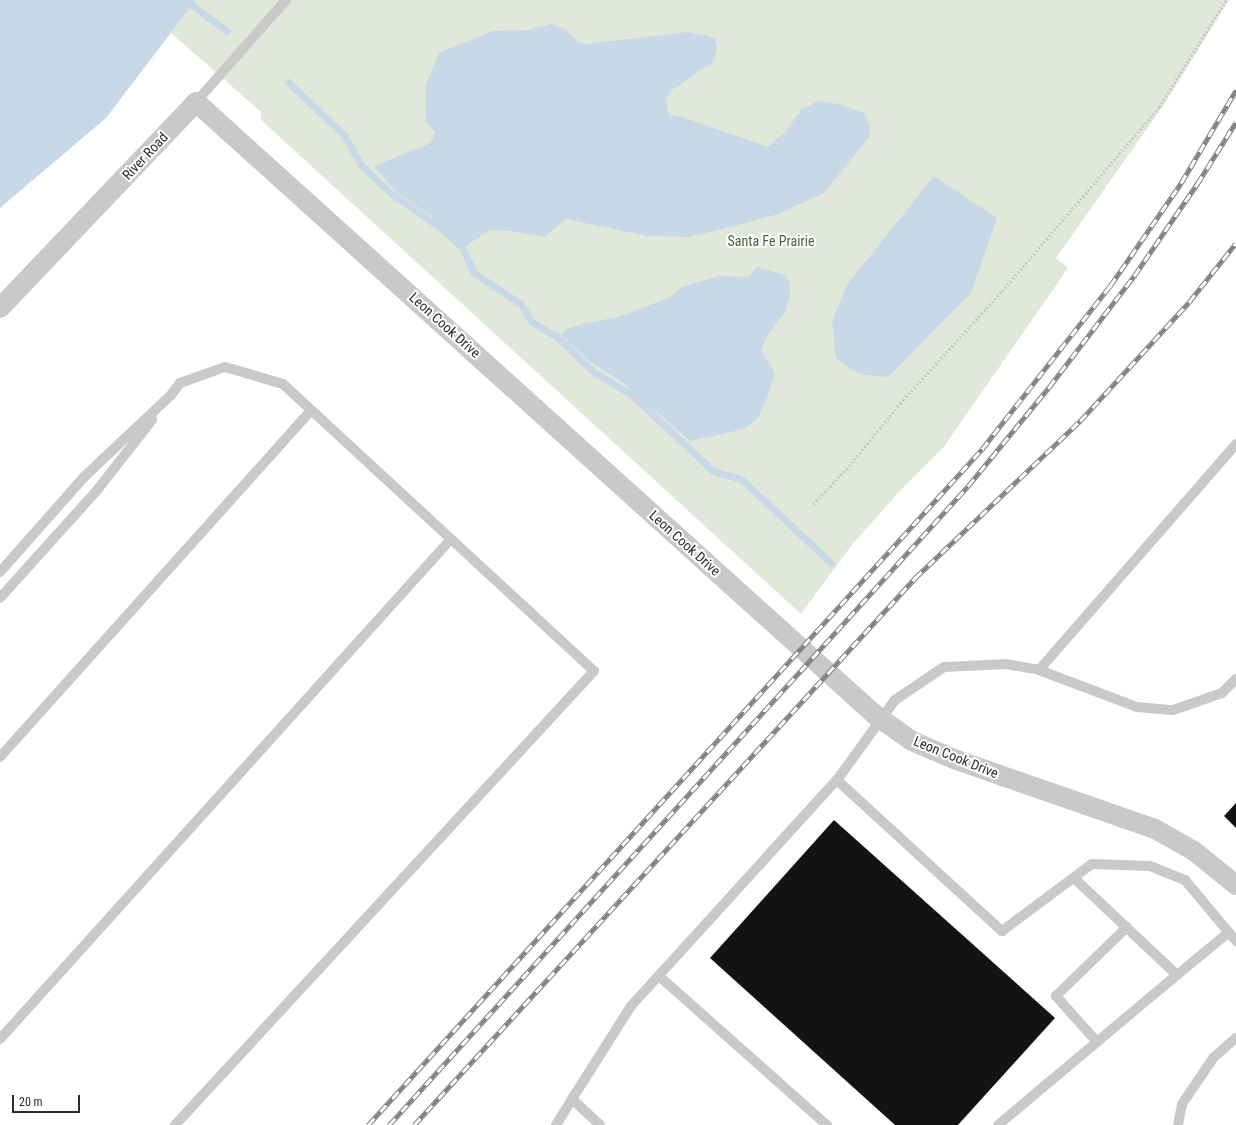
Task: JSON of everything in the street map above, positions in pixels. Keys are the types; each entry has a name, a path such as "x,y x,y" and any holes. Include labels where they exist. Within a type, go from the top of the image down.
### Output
{"street":[{"name":"Leon Cook Drive","path":"196,102 400,284 874,714 912,741 954,759 1155,829 1194,851 1236,885"},
{"name":"River Road","path":"0,308 196,102"}],"lane":[{"name":"River Road","path":"196,102 286,0"},
{"path":"0,598 98,489 180,383 225,367 283,384 594,671 174,1125"},
{"path":"0,572 84,477 171,395"},
{"path":"0,757 311,410"},
{"path":"1039,670 1236,444"},
{"path":"0,1039 451,539"},
{"path":"556,1125 631,1006 837,780 895,700 944,667 1006,664 1039,670 1138,706 1173,710 1222,693 1236,679"},
{"path":"837,780 1002,931 1092,864 1150,866 1185,880 1236,941"},
{"path":"1074,878 1177,975"},
{"path":"1097,1042 1056,996 1127,927"},
{"path":"998,1125 1229,932"},
{"path":"659,976 827,1125"},
{"path":"1178,1125 1182,1104 1214,1057 1236,1038"},
{"path":"572,1099 600,1125"}],"path":[{"path":"813,504 850,466 903,400 1002,291 1159,107 1226,0"}],"green space":[{"name":"Santa Fe Prairie","path":"196,0 1229,0 1165,103 1056,258 1068,268 943,448 898,493 851,546 801,614 261,120 261,112 171,33"}],"water":[{"path":"0,0 196,0 106,118 0,208"},
{"path":"551,24 565,29 578,42 586,44 688,32 715,38 717,47 714,61 672,90 666,100 669,115 685,118 768,147 787,130 801,110 818,101 839,104 864,113 870,126 869,137 824,193 778,214 731,227 689,237 647,236 566,219 544,237 512,231 489,230 466,246 430,215 396,192 374,166 426,145 433,139 435,132 426,121 425,87 439,53 493,31 527,30"},
{"path":"934,176 997,218 971,293 888,377 859,374 836,358 832,322 846,286"},
{"path":"757,267 783,274 790,282 790,295 786,311 768,335 761,350 775,373 768,396 758,418 744,429 690,441 621,381 590,362 561,335 566,329 582,324 622,316 670,297 681,287 719,276 748,277"}],"building":[{"path":"1236,803 1236,828 1224,816"},
{"path":"834,820 1055,1018 958,1125 895,1125 710,958"}],"waterway":[{"path":"185,0 227,31"},
{"path":"288,82 344,135 361,165 392,194 441,228 462,247 474,273 521,304 532,322 557,337 595,373 631,394 713,471 741,479 831,563"}],"railway":[{"path":"368,1125 982,449 1110,286 1181,183 1236,90"},
{"path":"389,1125 968,486 1049,387 1134,276 1197,184 1236,122"},
{"path":"414,1125 915,578 1080,421 1189,302 1236,243"}]}
